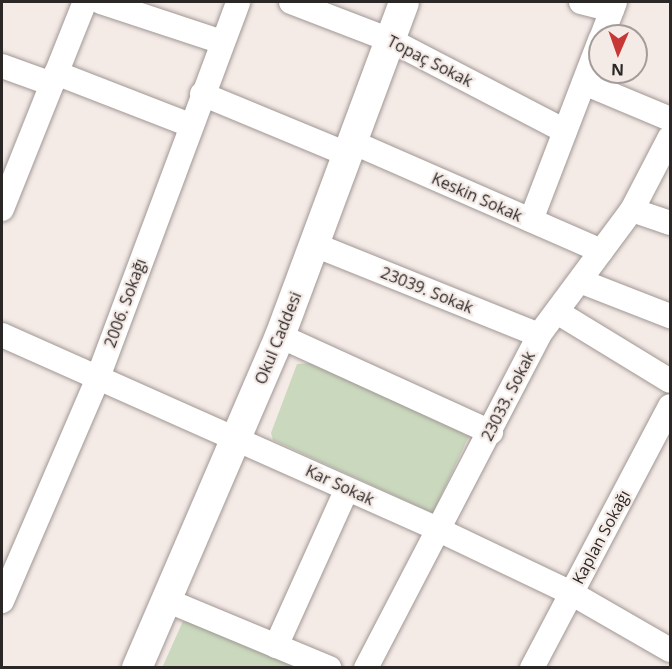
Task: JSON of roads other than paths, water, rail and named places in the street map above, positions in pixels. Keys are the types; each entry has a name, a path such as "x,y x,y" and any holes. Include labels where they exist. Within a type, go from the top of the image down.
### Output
{"main road":[{"name":"Okul Caddesi","path":"137,668 280,336 404,2"}],"street":[{"path":"2,209 85,2"},
{"path":"101,2 222,42"},
{"name":"2006. Sokağı","path":"2,601 96,380 238,2"},
{"name":"Topaç Sokak","path":"291,2 331,7 565,131"},
{"path":"581,2 613,6 606,24"},
{"path":"2,66 54,79 190,125"},
{"path":"531,220 588,72"},
{"path":"584,83 670,119"},
{"name":"Keskin Sokak","path":"202,94 350,148 531,220 601,251"},
{"name":"23033. Sokak","path":"366,668 437,529 491,432 539,335 632,210 670,137"},
{"path":"632,210 670,224"},
{"name":"23039. Sokak","path":"315,245 539,335"},
{"path":"580,281 670,315"},
{"path":"557,312 670,381"},
{"name":"Kar Sokak","path":"2,335 96,380 236,438 437,529 571,593 670,650"},
{"path":"280,336 491,432"},
{"name":"Kaplan Sokağı","path":"532,668 670,406"},
{"path":"276,646 347,489"},
{"path":"166,600 329,668"}]}
